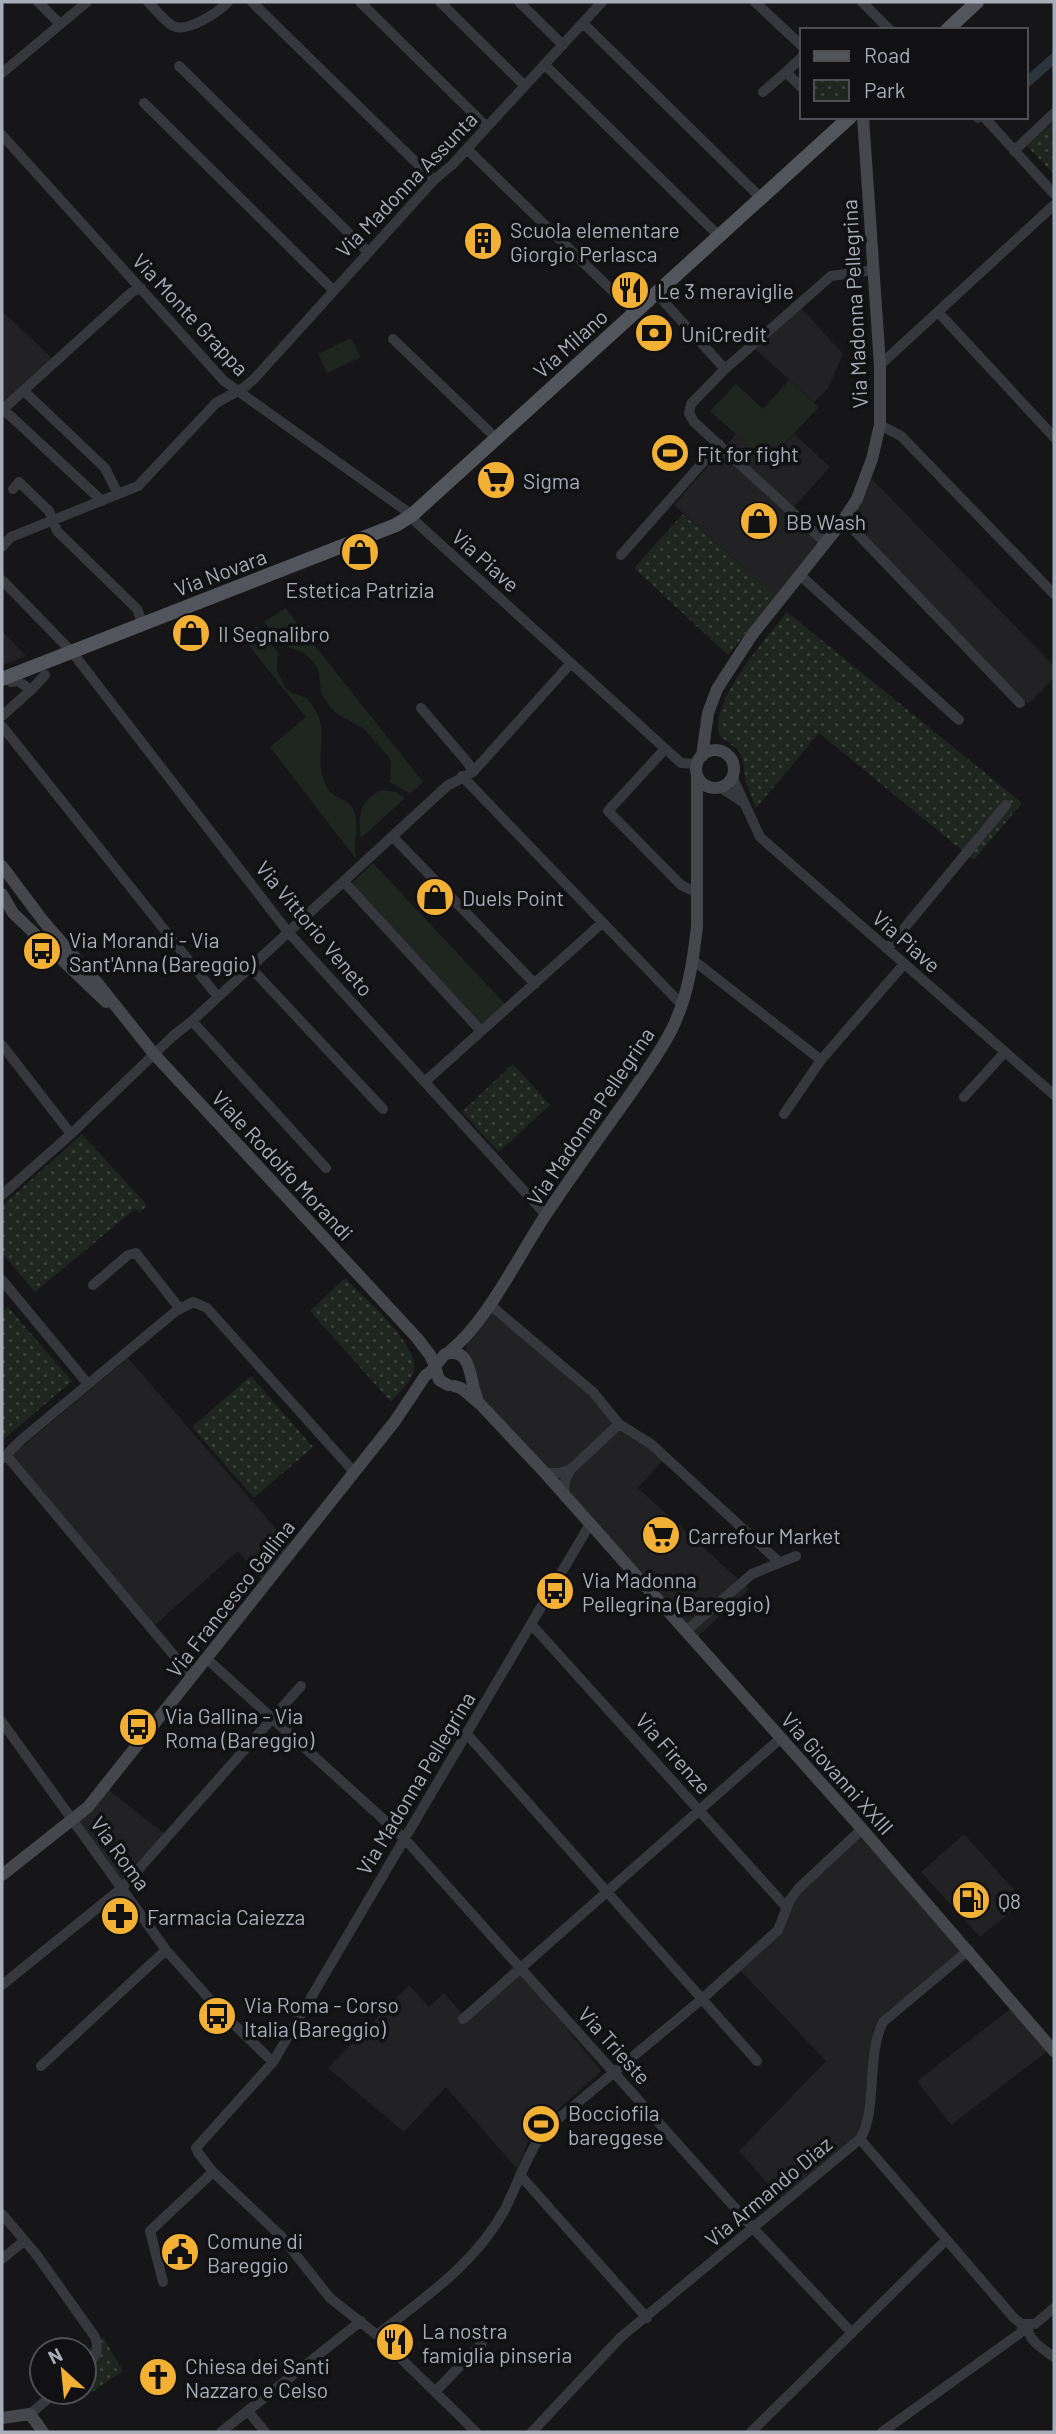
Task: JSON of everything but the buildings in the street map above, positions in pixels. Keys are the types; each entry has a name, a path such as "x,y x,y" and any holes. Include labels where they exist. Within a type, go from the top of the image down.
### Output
{"main road":[{"path":"949,28 977,2"},
{"name":"Via Milano","path":"412,515 761,198 841,120"},
{"name":"Via Novara","path":"5,683 43,670 72,652 396,525 412,515"}],"street":[{"path":"37,2 60,24"},
{"path":"2,73 88,2"},
{"path":"148,2 177,27 198,22 228,2"},
{"path":"252,2 434,180"},
{"path":"360,2 487,127"},
{"path":"440,2 526,86"},
{"path":"519,2 563,45"},
{"name":"Via Madonna Assunta","path":"2,547 11,537 138,486 216,403 237,392 255,377 332,289 434,180 452,165 602,2"},
{"path":"755,2 800,44"},
{"path":"862,2 888,28"},
{"path":"583,23 761,198"},
{"path":"762,92 800,59"},
{"path":"545,65 719,236"},
{"path":"179,66 368,252"},
{"path":"786,72 800,86"},
{"path":"144,103 332,289"},
{"path":"1014,150 1054,113"},
{"name":"Via Madonna Pellegrina","path":"447,1353 470,1330 489,1304 546,1214 672,1029 688,988 697,926 698,765 710,701 752,635 842,522 866,480 880,425 880,365 863,119"},
{"path":"986,119 1054,194"},
{"name":"Via Monte Grappa","path":"2,135 237,392 412,515"},
{"path":"467,149 635,313"},
{"path":"880,365 1054,205"},
{"path":"826,542 694,422 689,413 691,404 725,369 831,276 874,270"},
{"path":"102,501 2,409 132,292 141,288"},
{"path":"656,293 725,369"},
{"path":"938,312 1054,437"},
{"path":"393,339 496,438"},
{"path":"24,391 105,468 118,494"},
{"path":"880,425 901,436 1054,594"},
{"path":"621,555 719,444"},
{"path":"13,489 19,482 49,511 57,531 137,609 143,624"},
{"name":"Via Piave","path":"412,515 417,523 681,763 698,765"},
{"path":"842,522 850,527 1020,703"},
{"path":"800,575 959,720"},
{"name":"Via Vittorio Veneto","path":"2,580 72,652 288,932 546,1214"},
{"path":"2,1195 446,786 473,772 571,663"},
{"path":"2,716 31,690 43,670"},
{"path":"5,683 18,681 31,690"},
{"path":"421,708 473,772"},
{"path":"2,726 218,997"},
{"path":"698,812 704,800 718,787 726,784 732,776 733,765 730,759 718,751 706,728"},
{"path":"665,749 608,811 681,885 697,893"},
{"path":"718,751 709,751 698,765 706,786 718,787"},
{"path":"462,776 682,1005"},
{"name":"Via Piave","path":"732,776 760,837 1054,1095"},
{"name":"Via Piave","path":"718,787 732,793 746,806"},
{"path":"887,949 1006,805"},
{"path":"393,837 535,984"},
{"name":"Viale Rodolfo Morandi","path":"2,866 44,922 154,1054 417,1338 435,1367"},
{"path":"344,881 481,1031"},
{"name":"Viale Rodolfo Morandi","path":"2,894 13,913 123,1017"},
{"path":"427,1083 429,1078 602,923"},
{"path":"693,960 821,1060"},
{"path":"784,1114 821,1060 904,964"},
{"path":"250,967 383,1109"},
{"path":"192,1021 327,1168"},
{"path":"2,1045 71,1134"},
{"path":"964,1097 1005,1052"},
{"path":"93,1285 128,1255 136,1253 180,1309"},
{"path":"2,1280 88,1384"},
{"path":"192,1677 4,1457 88,1384 180,1309 193,1302 207,1308 354,1472"},
{"path":"489,1304 593,1392 619,1424 651,1444 779,1562"},
{"name":"Via Madonna Pellegrina","path":"466,1359 464,1346 470,1330"},
{"name":"Viale Rodolfo Morandi","path":"417,1338 447,1353"},
{"path":"469,1373 463,1382 451,1386 439,1380 435,1367 447,1353 461,1354 466,1359 481,1405"},
{"name":"Via Francesco Gallina","path":"2,1875 88,1807 354,1472 425,1376 435,1367"},
{"path":"413,1395 428,1387 461,1388 481,1405 590,1524"},
{"path":"564,1496 565,1481 570,1470 619,1424"},
{"path":"544,1473 570,1470"},
{"name":"Via Madonna Pellegrina","path":"213,2172 198,2154 197,2148 273,2062 590,1524"},
{"name":"Via Giovanni XXIII","path":"590,1524 969,1950 1054,2051"},
{"path":"686,1631 746,1578 763,1568 796,1556"},
{"name":"Via Firenze","path":"531,1624 788,1908"},
{"name":"Via Trieste","path":"207,1659 404,1838 753,2228 852,2333"},
{"path":"2,1986 122,1888 301,1686"},
{"name":"Via Roma","path":"2,1722 166,1950 222,2013 273,2062"},
{"path":"466,1733 757,2061"},
{"path":"463,2019 781,1738"},
{"path":"377,2335 468,2261 503,2211 546,2129 702,1998 778,1930 790,1900 798,1889 862,1829"},
{"path":"41,2066 166,1950"},
{"name":"Via Armando Diaz","path":"532,2432 621,2337 860,2139 866,2124 876,2038 883,2022 969,1950"},
{"path":"860,2139 1013,2318 1027,2325 1035,2325 1054,2308"},
{"path":"163,2282 150,2231 213,2172 281,2236 330,2298 377,2335 476,2432"},
{"path":"520,2175 647,2318"},
{"path":"2,2214 94,2336"},
{"path":"2,2259 24,2241"},
{"path":"751,2432 945,2241"},
{"path":"221,2432 361,2321"},
{"path":"1027,2325 1027,2334 1032,2341 1054,2357"},
{"path":"882,2432 1019,2334 1027,2325"},
{"path":"435,2392 482,2343"},
{"path":"2,2418 30,2414 39,2406"},
{"path":"248,2411 265,2432"},
{"path":"30,2414 43,2432"}],"shaded area":[{"path":"801,308 843,354 828,388 814,402 755,349"},
{"path":"2,311 54,360 2,407"},
{"path":"736,434 767,462 794,434 830,467 792,509 826,539 779,599 674,505"},
{"path":"870,477 1054,666 1054,678 1028,704 846,521"},
{"path":"2,631 26,656 27,656 2,665"},
{"path":"490,1308 664,1459 638,1488 749,1589 695,1639 482,1403 466,1349 467,1342"},
{"path":"128,1358 291,1546 263,1581 238,1551 155,1625 12,1455"},
{"path":"106,1788 166,1835 122,1885 75,1819"},
{"path":"862,1833 964,1949 878,2020 873,2030 862,2129 853,2140 782,2200 739,2151 826,2061 739,1969 781,1931 792,1901 800,1891"},
{"path":"964,1834 1024,1901 980,1937 921,1872"},
{"path":"521,1972 601,2071 551,2116 529,2140 517,2169 446,2087 404,2132 328,2068 409,1985 429,2007 444,1993 467,2019"},
{"path":"1013,2007 1049,2050 951,2125 917,2081"}],"green space":[{"path":"1054,121 1054,174 1027,146"},
{"path":"351,338 361,357 327,373 318,354"},
{"path":"789,380 819,407 767,462 710,411 736,384 763,409"},
{"path":"683,514 776,596 728,655 634,568"},
{"path":"285,608 423,782 410,794 390,782 389,757 364,729 331,708 321,693 315,664 306,654 281,644 264,622"},
{"path":"787,612 1022,803 974,860 819,733 756,808 746,782 742,757 738,750 720,736 718,722 722,706 741,671"},
{"path":"258,626 278,653 277,671 286,688 307,698 318,715 322,774 330,792 348,803 354,811 356,859 270,747 306,717 242,637"},
{"path":"382,790 396,792 405,798 361,838 362,809 369,798"},
{"path":"373,863 505,1004 480,1027 351,884"},
{"path":"513,1064 550,1105 499,1152 462,1112"},
{"path":"82,1134 147,1205 140,1213 135,1209 35,1292 2,1253 2,1206"},
{"path":"345,1278 400,1335 413,1360 412,1375 391,1402 310,1311"},
{"path":"8,1307 72,1381 2,1441 2,1312"},
{"path":"251,1376 313,1447 254,1498 192,1427"},
{"path":"103,2337 123,2371 98,2388 98,2342"}],"waterway":[{"path":"1028,81 1054,58"}],"place":[{"name":"Scuola elementare Giorgio Perlasca","path":"483,241"},
{"name":"Le 3 meraviglie","path":"630,290"},
{"name":"UniCredit","path":"654,333"},
{"name":"Fit for fight","path":"670,453"},
{"name":"Sigma","path":"496,480"},
{"name":"BB Wash","path":"759,521"},
{"name":"Estetica Patrizia","path":"360,552"},
{"name":"Il Segnalibro","path":"191,633"},
{"name":"Duels Point","path":"435,897"},
{"name":"Via Morandi - Via Sant'Anna (Bareggio)","path":"42,951"},
{"name":"Carrefour Market","path":"661,1535"},
{"name":"Via Madonna Pellegrina (Bareggio)","path":"555,1591"},
{"name":"Via Gallina - Via Roma (Bareggio)","path":"138,1727"},
{"name":"Q8","path":"971,1900"},
{"name":"Farmacia Caiezza","path":"120,1916"},
{"name":"Via Roma - Corso Italia (Bareggio)","path":"217,2016"},
{"name":"Bocciofila bareggese","path":"541,2124"},
{"name":"Comune di Bareggio","path":"180,2252"},
{"name":"La nostra famiglia pinseria","path":"395,2342"},
{"name":"Chiesa dei Santi Nazzaro e Celso","path":"158,2377"}]}
